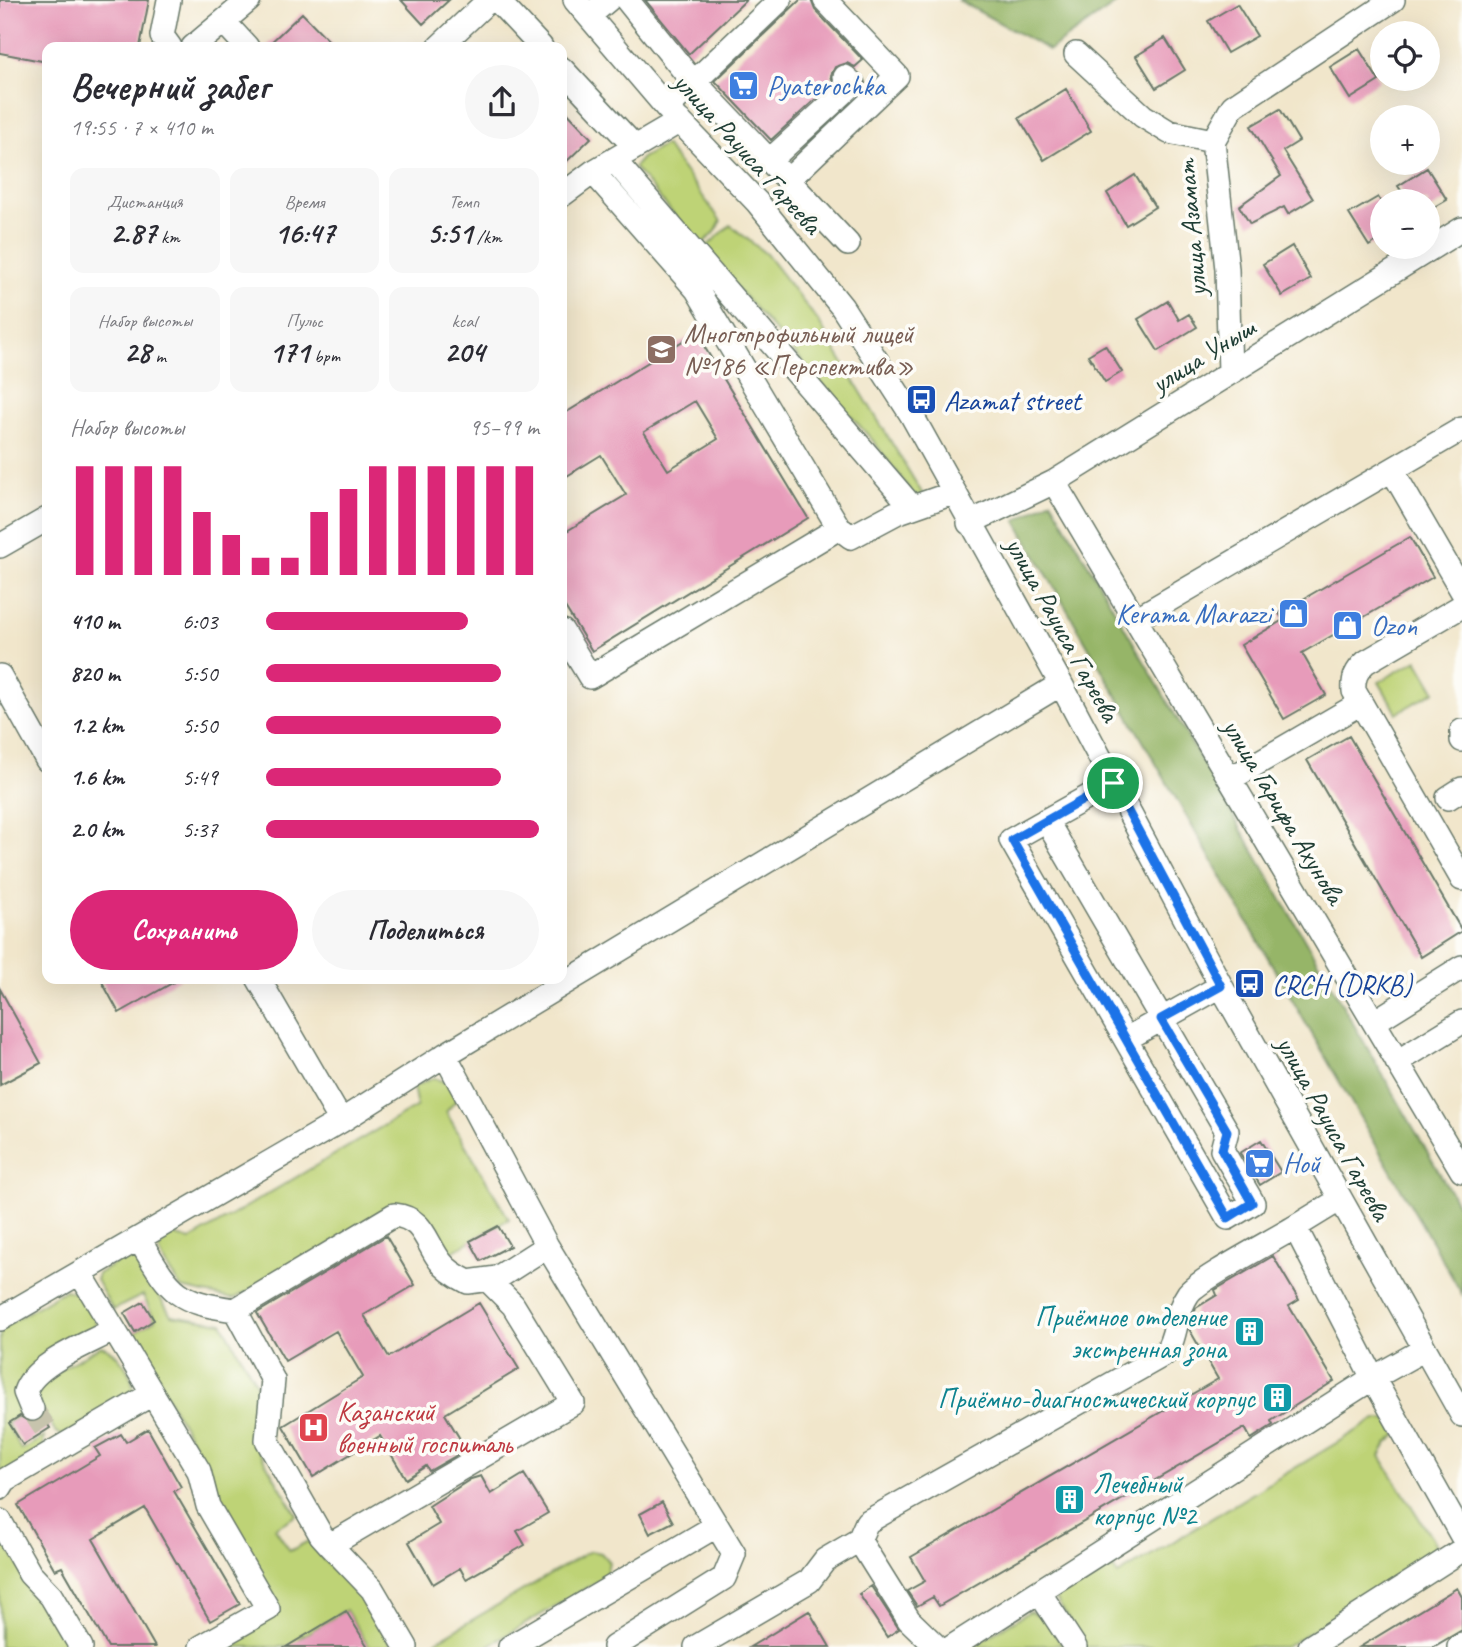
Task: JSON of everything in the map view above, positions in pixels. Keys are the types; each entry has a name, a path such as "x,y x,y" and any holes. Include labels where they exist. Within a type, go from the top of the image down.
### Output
{"street":[{"path":"166,42 162,36 169,0"},
{"path":"206,42 228,33 249,0"},
{"path":"444,42 489,0"},
{"path":"497,0 536,42"},
{"path":"582,7 608,0"},
{"path":"627,0 689,77 848,244"},
{"path":"567,191 635,147 673,114 689,77 759,0"},
{"path":"689,77 780,0"},
{"path":"788,180 897,76 825,0"},
{"name":"улица Азамат","path":"1230,373 1227,269 1213,141 1233,107 1393,0"},
{"name":"улица Рауиса Гареева","path":"582,7 673,114 757,202 842,307 911,414 969,523 1061,684 1221,986 1423,1350 1462,1415"},
{"path":"1076,54 1143,116 1169,132 1213,141"},
{"path":"567,74 635,147"},
{"path":"769,160 853,84 845,77"},
{"path":"614,160 912,507"},
{"path":"593,172 697,290 839,528 850,537 912,507 953,493"},
{"name":"улица Уныш","path":"969,523 1054,482 1462,229"},
{"path":"1136,619 1462,429"},
{"path":"1392,470 1462,591"},
{"name":"улица Гарифа Ахунова","path":"1054,482 1462,1171"},
{"path":"0,546 42,522"},
{"path":"567,639 590,677 839,528"},
{"path":"1462,606 1359,668 1353,683 1361,704 1462,879"},
{"path":"0,676 42,751"},
{"path":"567,982 1061,684"},
{"path":"1230,779 1361,704"},
{"path":"1462,731 1462,740"},
{"path":"1046,820 1227,1131 1222,1150 1252,1203 1228,1218 1012,840 1046,820 1113,783"},
{"path":"1374,1022 1462,967"},
{"path":"261,984 341,1121"},
{"path":"0,1319 341,1121 563,984"},
{"path":"1126,1039 1221,986"},
{"path":"1397,1062 1462,1022"},
{"path":"445,1055 547,1246 734,1554 724,1578 614,1647"},
{"path":"695,1647 809,1581 825,1560 859,1540 867,1522 1165,1354 1174,1340 1175,1316 1190,1291 1339,1200"},
{"path":"139,1239 169,1287 184,1300 235,1310 394,1215 405,1216 419,1225 443,1265 468,1282 489,1281 547,1246"},
{"path":"1295,1227 1462,1547 1310,1647"},
{"path":"80,1273 199,1472 208,1506 268,1609 201,1647"},
{"path":"331,1545 573,1404 513,1305 489,1281"},
{"path":"235,1310 272,1380 267,1440 321,1535 372,1589 406,1647"},
{"path":"32,1409 25,1392 33,1377 43,1367 113,1329"},
{"path":"953,1647 1373,1378 1423,1350"},
{"path":"0,1488 5,1480 52,1440 152,1394"},
{"path":"0,1521 30,1574 51,1596 81,1647"},
{"path":"510,1647 716,1526"},
{"path":"859,1540 909,1620 937,1647"},
{"path":"1039,1592 1075,1647"}],"green space":[{"path":"958,0 1121,0 1049,50"},
{"path":"665,145 721,221 716,231 700,246 634,167 642,158"},
{"path":"730,225 766,254 818,321 925,498 913,494 874,442 703,250"},
{"path":"1051,500 1462,1212 1462,1294 1016,521"},
{"path":"1417,660 1435,691 1397,713 1379,682"},
{"path":"433,1078 445,1082 458,1098 446,1112 509,1219 445,1256 415,1214 233,1299 181,1288 160,1253 159,1239 163,1232 190,1240 417,1106 413,1087"},
{"path":"129,1255 141,1260 142,1269 171,1315 222,1323 257,1385 252,1433 257,1448 297,1515 275,1528 290,1551 310,1540 322,1558 365,1599 392,1647 369,1647 346,1610 299,1638 304,1647 217,1647 278,1612 216,1501 206,1466 131,1334 155,1320 143,1295 113,1310 96,1280 98,1274"},
{"path":"65,1290 78,1294 95,1319 96,1328 29,1370 26,1410 7,1424 21,1450 44,1437 43,1448 0,1478 0,1329"},
{"path":"101,1346 114,1353 125,1366 132,1381 132,1395 63,1436 55,1431 32,1391 35,1384"},
{"path":"1376,1419 1386,1419 1397,1435 1387,1444 1380,1456 1441,1553 1285,1647 1085,1647 1052,1592 1107,1561 1118,1575"},
{"path":"0,1536 74,1647 0,1647"},
{"path":"590,1551 601,1553 609,1562 606,1574 486,1647 426,1647"},
{"path":"1030,1611 1046,1619 1062,1645 972,1647"}],"building":[{"path":"0,0 149,0 141,42 42,42 42,61 0,53"},
{"path":"401,0 449,0 423,24"},
{"path":"645,0 746,0 689,54"},
{"path":"800,0 811,0 815,10 863,60 855,67 847,63 835,67 831,75 833,83 771,140 715,81"},
{"path":"1237,4 1257,36 1227,53 1208,21"},
{"path":"302,13 330,42 271,42"},
{"path":"1165,38 1185,70 1156,88 1136,56"},
{"path":"1359,49 1370,67 1370,87 1350,99 1330,67"},
{"path":"1066,89 1091,131 1044,160 1019,118"},
{"path":"1280,109 1299,141 1283,151 1313,199 1288,214 1284,207 1250,224 1239,206 1281,176 1251,126"},
{"path":"567,112 591,138 567,161"},
{"path":"1135,175 1155,207 1126,225 1107,193"},
{"path":"1416,175 1431,175 1447,200 1440,204 1440,189 1400,189 1398,186"},
{"path":"1370,202 1370,245 1369,246 1349,214"},
{"path":"1292,246 1311,279 1282,296 1263,264"},
{"path":"1168,301 1179,320 1189,314 1197,327 1158,351 1138,319"},
{"path":"696,333 808,518 592,651 567,610 567,531 626,495 601,455 567,476 567,412","holes":["695,401 718,439 668,470 644,432"]},
{"path":"1105,345 1122,372 1105,382 1088,355"},
{"path":"1410,537 1433,577 1302,653 1326,695 1284,719 1241,645 1283,620 1279,613"},
{"path":"1349,736 1462,931 1421,957 1307,760"},
{"path":"103,984 170,984 119,1013"},
{"path":"0,989 41,1063 0,1085"},
{"path":"1261,1140 1281,1172 1260,1185 1240,1153"},
{"path":"498,1226 510,1246 481,1261 470,1241"},
{"path":"386,1236 415,1285 364,1315 389,1357 479,1303 519,1369 445,1414 463,1444 454,1449 457,1455 429,1471 426,1466 406,1479 380,1436 313,1477 283,1426 363,1377 336,1331 285,1361 257,1313"},
{"path":"1273,1256 1299,1300 1289,1306 1334,1381 1271,1421 1273,1425 1251,1439 1245,1428 939,1606 933,1597 917,1606 907,1591 925,1581 911,1557 1218,1379 1189,1329 1196,1308 1217,1295 1215,1290"},
{"path":"143,1302 154,1320 135,1332 124,1313"},
{"path":"20,1416 31,1423 43,1417 50,1428 23,1445 9,1423"},
{"path":"148,1429 181,1487 174,1491 240,1604 210,1621 145,1508 93,1539 155,1647 108,1647 62,1567 55,1570 18,1505 100,1456 95,1448 121,1434 126,1442"},
{"path":"524,1474 548,1513 517,1531 525,1545 466,1579 460,1568 433,1584 409,1542 439,1524 429,1506 471,1479 481,1476 491,1494"},
{"path":"662,1502 673,1522 650,1534 640,1514"},
{"path":"871,1586 899,1629 887,1637 859,1594"},
{"path":"1457,1588 1462,1597 1462,1630 1433,1647 1360,1647"},
{"path":"346,1611 368,1647 286,1647"},
{"path":"809,1611 830,1647 750,1647"}],"tunnel":[{"path":"32,1409 46,1430"}],"place":[{"name":"Pyaterochka","path":"744,85"},
{"name":"Многопрофильный лицей №186 «Перспектива»","path":"661,349"},
{"name":"Azamat street","path":"921,400"},
{"name":"Kerama Marazzi","path":"1294,613"},
{"name":"Ozon","path":"1348,625"},
{"name":"CRCH (DRKB)","path":"1249,984"},
{"name":"Ной","path":"1260,1163"},
{"name":"Приёмное отделение экстренная зона","path":"1249,1332"},
{"name":"Приёмно-диагностический корпус","path":"1278,1398"},
{"name":"Казанский военный госпиталь","path":"314,1427"},
{"name":"Лечебный корпус №2","path":"1070,1499"}],"route":[{"path":"1113,783 1221,986 1161,1019 1227,1131 1222,1150 1252,1203 1228,1218 1012,840 1113,783"}]}
